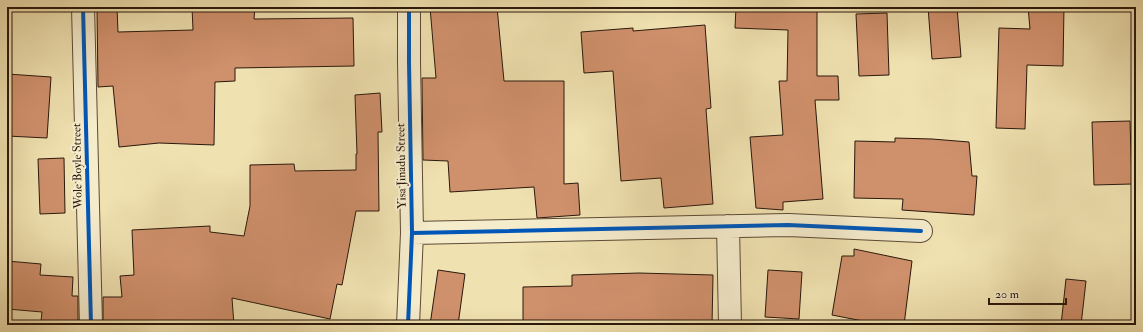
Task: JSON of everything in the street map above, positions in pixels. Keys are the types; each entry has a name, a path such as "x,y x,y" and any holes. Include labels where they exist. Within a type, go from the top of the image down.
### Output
{"street":[{"name":"Wole Boyle Street","path":"83,7 91,325"},
{"name":"Yisa Jinadu Street","path":"408,325 412,233 409,7"},
{"path":"412,233 788,225 921,231"},
{"path":"728,226 730,325"}],"building":[{"path":"97,7 117,7 118,32 193,30 192,7 255,7 254,19 353,18 354,66 235,68 235,81 215,82 214,145 159,143 119,147 113,86 98,87"},
{"path":"430,7 497,7 504,81 564,81 564,184 578,183 580,215 537,218 534,187 450,192 448,161 423,160 422,78 436,78"},
{"path":"736,7 817,7 817,76 838,76 839,100 815,100 823,199 783,202 783,210 756,208 750,137 783,135 779,81 787,81 788,30 735,28"},
{"path":"928,7 957,7 961,57 932,59"},
{"path":"1028,7 1064,7 1063,66 1027,65 1025,129 996,128 999,28 1030,29"},
{"path":"887,13 889,75 859,76 856,14"},
{"path":"705,25 711,108 706,109 713,204 664,208 661,178 621,181 613,71 584,73 581,32 633,28 633,31"},
{"path":"7,74 51,77 47,138 7,136"},
{"path":"380,93 382,132 378,132 379,211 356,211 342,285 337,284 330,319 232,298 234,325 103,325 103,297 122,297 120,276 134,275 132,230 210,226 210,232 244,236 250,206 250,165 294,164 295,171 356,170 357,154 355,95"},
{"path":"1130,121 1132,184 1094,185 1092,122"},
{"path":"895,138 969,142 972,176 977,176 974,215 902,210 903,199 854,198 855,141 895,142"},
{"path":"64,158 65,213 40,214 38,159"},
{"path":"854,249 912,261 904,325 874,321 873,323 832,315 842,256 854,256"},
{"path":"7,261 41,264 40,275 73,277 72,296 78,296 78,325 41,321 42,312 7,309"},
{"path":"438,270 465,274 458,325 430,325"},
{"path":"768,270 802,272 799,319 765,317"},
{"path":"639,273 713,275 712,325 523,325 523,287 572,286 572,275"},
{"path":"1066,279 1086,281 1081,325 1061,325"}],"cycle path":[{"path":"83,7 91,325"},
{"path":"408,325 412,233 409,7"},
{"path":"412,233 788,225 921,231"}]}
